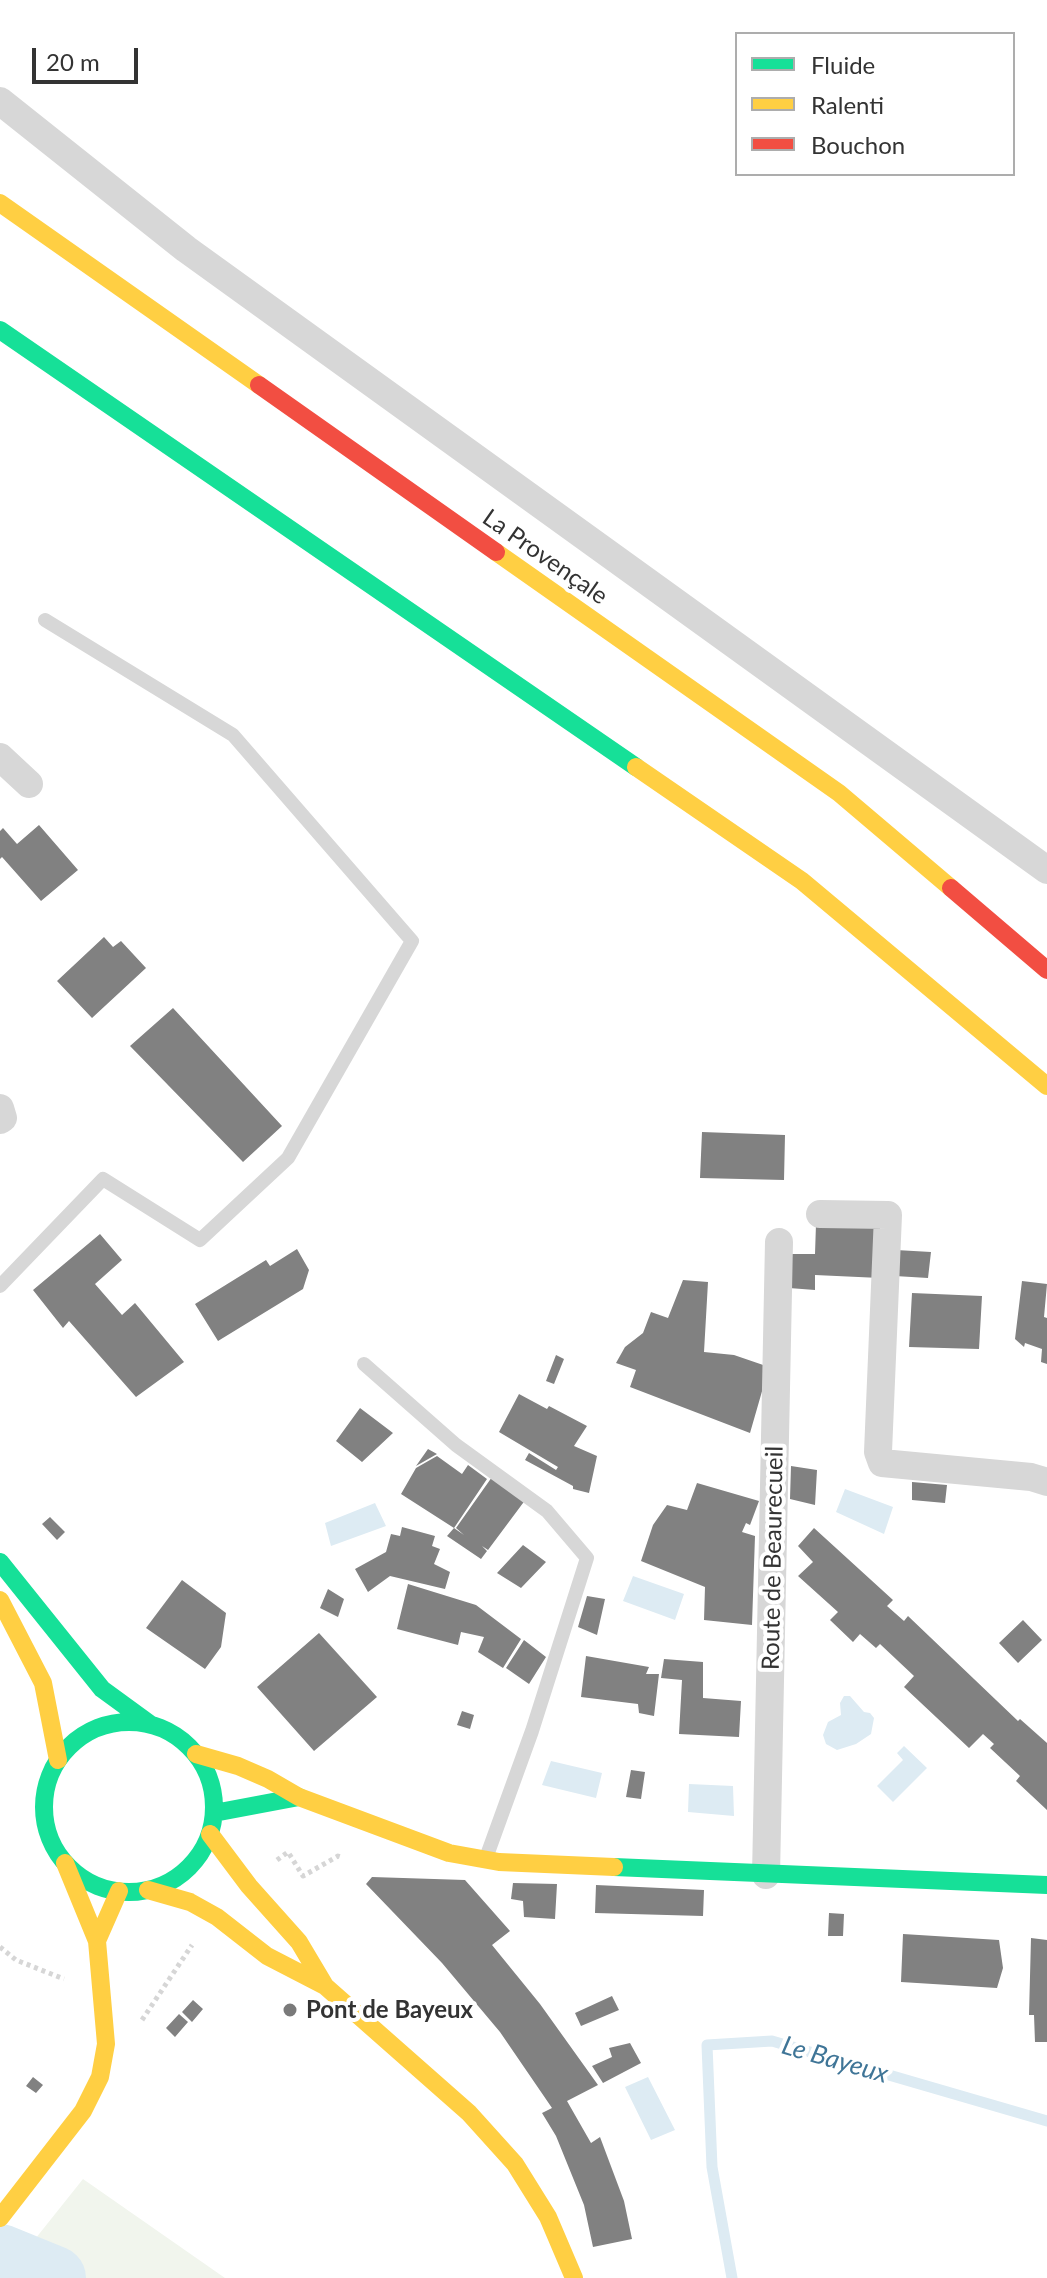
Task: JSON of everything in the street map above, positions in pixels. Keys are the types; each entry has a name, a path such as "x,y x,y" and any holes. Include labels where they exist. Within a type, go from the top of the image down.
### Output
{"main road":[{"name":"La Provençale","path":"0,203 839,793 1047,970"},
{"path":"0,330 802,881 1047,1086"},
{"path":"0,1562 102,1689 150,1724 184,1742 196,1754 210,1781 214,1813 210,1834 192,1865 176,1878 148,1890"},
{"path":"0,1600 43,1683 58,1760"},
{"path":"0,2218 83,2111 100,2077 106,2044 97,1941 65,1863 48,1831 44,1806 48,1783 58,1760 84,1735 118,1723 150,1724"},
{"path":"196,1754 268,1779 299,1797 449,1853 499,1862 1047,1885"},
{"path":"214,1813 299,1797"},
{"path":"210,1834 249,1886 299,1942 325,1986"},
{"path":"65,1863 96,1885 119,1891 148,1890 190,1902 217,1917 267,1956 325,1986 469,2113 515,2164 548,2217 574,2278"},
{"path":"97,1941 119,1891"}],"street":[{"path":"0,101 186,249 1047,870"},
{"path":"0,757 29,784"},
{"path":"0,1108 3,1118 0,1120"},
{"path":"820,1214 888,1215 878,1452 882,1463 1031,1477 1047,1482"},
{"name":"Route de Beaurecueil","path":"766,1875 779,1242"}],"lane":[{"path":"0,1286 103,1179 200,1240 288,1158 412,941 233,735 45,620"},
{"path":"364,1364 456,1445 547,1511 587,1558 532,1731 486,1858"}],"path":[{"path":"0,1947 16,1960 102,1993"}],"shaded area":[{"path":"845,1489 893,1507 884,1534 836,1512"},
{"path":"375,1503 386,1526 331,1546 325,1523"},
{"path":"633,1576 684,1594 675,1620 623,1601"},
{"path":"844,1696 850,1696 874,1718 871,1734 856,1744 837,1750 826,1744 823,1735 828,1722 841,1715 840,1703"},
{"path":"904,1746 927,1768 893,1802 877,1786 903,1760 897,1753"},
{"path":"551,1761 602,1773 596,1798 542,1785"},
{"path":"689,1784 733,1786 734,1816 688,1812"},
{"path":"648,2077 675,2130 651,2140 625,2087"},
{"path":"83,2179 225,2278 4,2278"}],"building":[{"path":"39,825 78,870 41,901 2,857 0,859 0,831 3,828 17,844"},
{"path":"104,937 113,947 121,941 146,968 92,1018 57,981"},
{"path":"173,1008 282,1126 243,1162 130,1046"},
{"path":"702,1132 785,1135 784,1180 700,1178"},
{"path":"816,1224 880,1225 880,1278 815,1275 815,1290 789,1288 791,1254 815,1254"},
{"path":"100,1234 122,1260 95,1284 122,1315 135,1303 184,1362 136,1397 69,1321 63,1328 33,1290"},
{"path":"297,1249 309,1270 303,1289 218,1341 195,1304 266,1260 270,1266"},
{"path":"896,1250 931,1252 928,1278 895,1276"},
{"path":"683,1280 708,1282 704,1352 734,1355 769,1367 750,1433 630,1387 636,1370 616,1363 625,1347 643,1333 651,1312 668,1318"},
{"path":"1022,1281 1047,1284 1044,1317 1047,1318 1047,1364 1041,1362 1042,1349 1025,1343 1024,1347 1015,1339"},
{"path":"912,1293 982,1296 979,1349 909,1347"},
{"path":"556,1355 564,1359 554,1384 546,1381"},
{"path":"519,1394 587,1426 574,1446 597,1456 589,1493 573,1489 573,1486 525,1460 529,1453 556,1470 558,1467 499,1432"},
{"path":"360,1408 393,1433 362,1462 336,1441"},
{"path":"428,1449 437,1454 416,1466"},
{"path":"437,1456 462,1474 468,1465 487,1479 454,1528 401,1494 416,1468"},
{"path":"791,1466 817,1470 815,1505 790,1499"},
{"path":"492,1477 526,1499 488,1550 482,1546 487,1551 481,1559 447,1536 454,1528 464,1535 456,1528"},
{"path":"912,1482 947,1485 945,1503 912,1500"},
{"path":"697,1483 759,1501 750,1525 746,1523 742,1532 755,1536 752,1625 704,1620 705,1587 641,1561 653,1525 667,1505 687,1510"},
{"path":"50,1517 65,1532 57,1540 42,1524"},
{"path":"402,1527 435,1536 432,1546 440,1549 434,1564 450,1572 445,1589 390,1576 368,1592 355,1569 386,1552 391,1534 400,1536"},
{"path":"814,1528 893,1600 887,1606 904,1621 908,1616 1018,1721 1020,1719 1047,1743 1047,1810 1016,1781 1020,1776 990,1748 994,1744 983,1734 969,1748 904,1687 914,1676 880,1644 876,1648 860,1634 853,1642 830,1620 838,1612 798,1576 813,1562 798,1546"},
{"path":"523,1545 546,1562 521,1588 497,1573"},
{"path":"182,1580 226,1613 221,1647 205,1669 146,1628"},
{"path":"408,1584 476,1605 521,1639 503,1668 478,1652 484,1637 461,1632 458,1645 397,1629"},
{"path":"328,1589 344,1599 338,1617 320,1608"},
{"path":"587,1596 605,1599 597,1635 578,1627"},
{"path":"1023,1620 1042,1640 1018,1663 999,1643"},
{"path":"319,1633 377,1697 314,1751 257,1687"},
{"path":"524,1640 546,1657 529,1684 506,1668"},
{"path":"586,1656 649,1667 646,1674 659,1674 654,1716 639,1713 638,1704 581,1697"},
{"path":"664,1659 703,1662 703,1698 741,1701 739,1737 679,1734 682,1680 661,1678"},
{"path":"462,1711 474,1715 470,1729 457,1725"},
{"path":"631,1770 645,1772 641,1799 626,1797"},
{"path":"372,1877 465,1880 510,1931 492,1945 540,2004 598,2085 567,2101 591,2143 600,2137 624,2201 632,2239 593,2247 584,2205 556,2136 542,2113 552,2108 500,2032 442,1963 366,1884"},
{"path":"513,1883 557,1884 555,1919 524,1917 523,1901 511,1899"},
{"path":"596,1885 704,1890 703,1916 595,1913"},
{"path":"829,1913 844,1914 843,1936 828,1936"},
{"path":"903,1934 999,1940 1003,1968 997,1988 901,1982"},
{"path":"1031,1938 1047,1940 1047,2042 1035,2042 1034,2015 1029,2015"},
{"path":"612,1996 619,2010 581,2026 575,2013"},
{"path":"193,2000 203,2009 192,2022 182,2012"},
{"path":"179,2014 188,2022 175,2037 166,2028"},
{"path":"630,2043 641,2063 603,2083 592,2066 612,2057 609,2048"},
{"path":"33,2077 43,2085 36,2093 26,2086"}],"waterway":[{"name":"Le Bayeux","path":"732,2278 712,2167 707,2045 772,2041 1047,2121"},
{"path":"0,2256 54,2278"}],"traffic: fast":[{"path":"0,330 636,767"},
{"path":"0,1562 102,1689 150,1724"},
{"path":"129,1722 161,1729 189,1747 207,1775 214,1807 207,1839 189,1867 161,1885 129,1892 97,1885 69,1867 51,1839 44,1807 51,1775 69,1747 97,1729 129,1722"},
{"path":"214,1813 299,1797"},
{"path":"614,1867 1047,1885"}],"traffic: slow":[{"path":"0,203 259,385"},
{"path":"496,552 839,793 951,888"},
{"path":"636,767 802,881 1047,1086"},
{"path":"0,1600 43,1683 58,1760"},
{"path":"196,1754 238,1766 299,1797 449,1853 499,1862 614,1867"},
{"path":"210,1834 249,1886 299,1942 324,1984"},
{"path":"0,2218 83,2111 100,2077 106,2044 97,1941 65,1863"},
{"path":"148,1890 190,1902 217,1917 267,1956 325,1986 469,2113 515,2164 548,2217 574,2278"},
{"path":"97,1941 119,1891"}],"traffic: jam":[{"path":"259,385 496,552"},
{"path":"951,888 1047,970"}],"place":[{"name":"Pont de Bayeux","path":"290,2010"}]}
